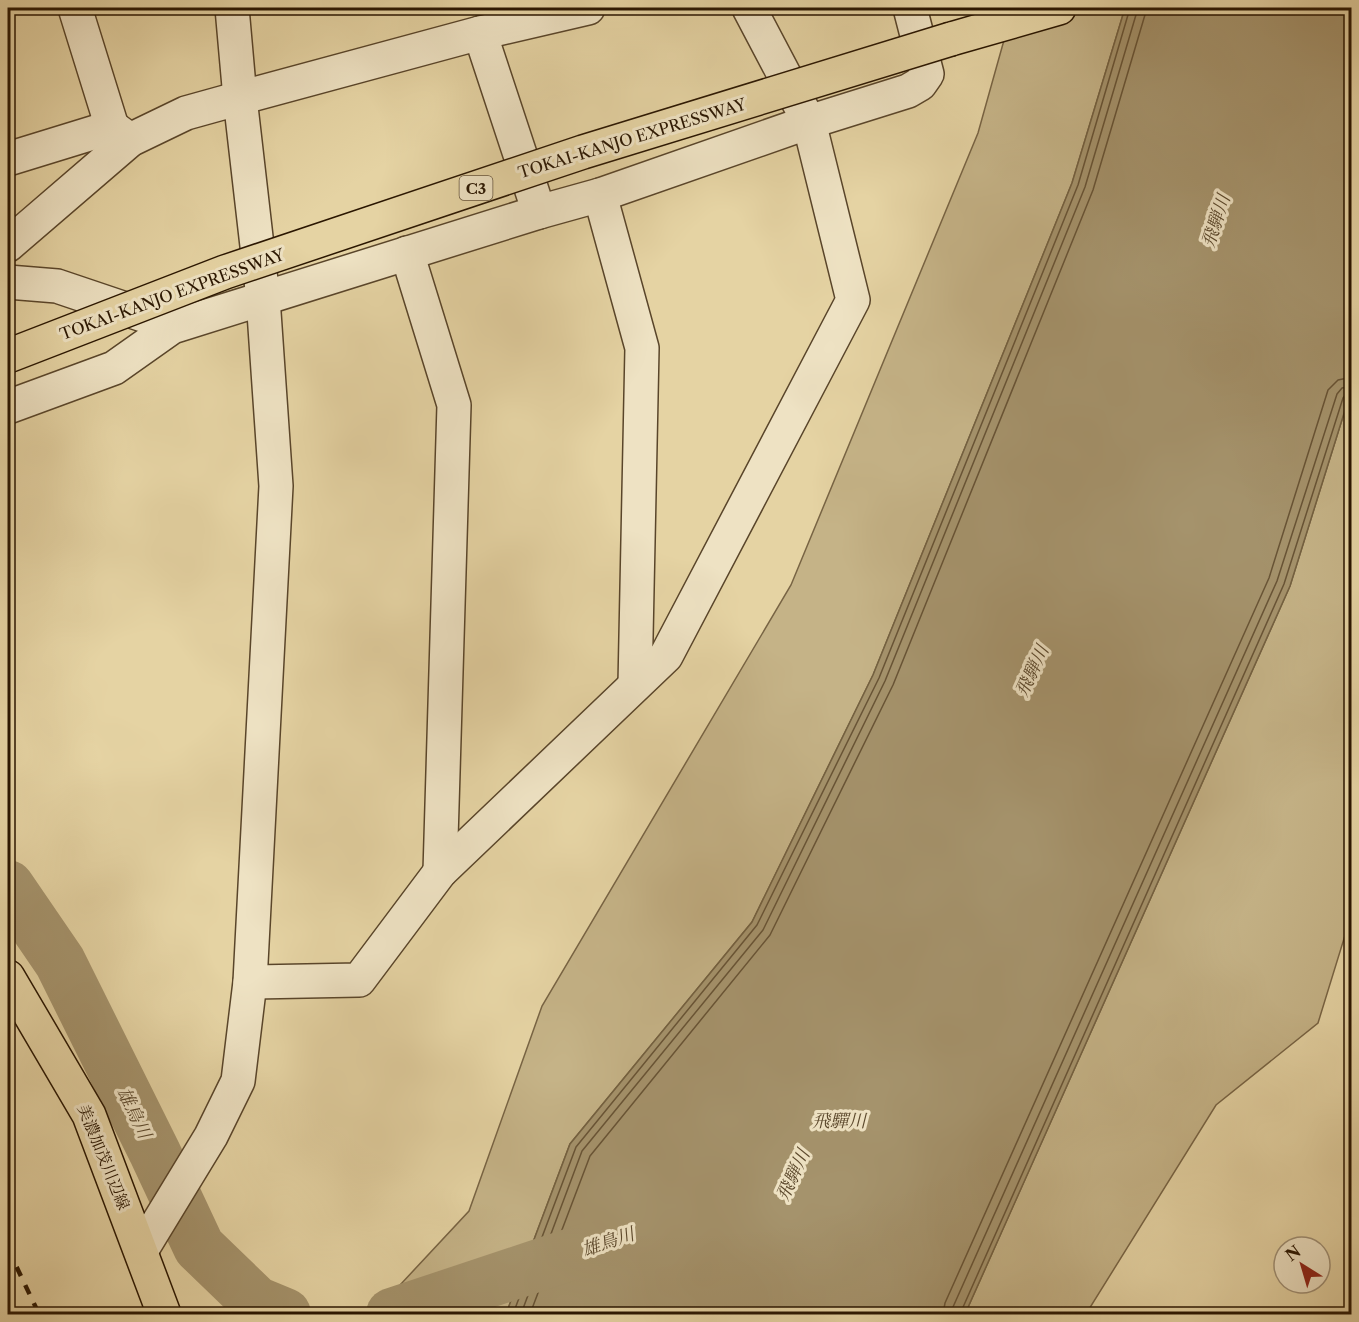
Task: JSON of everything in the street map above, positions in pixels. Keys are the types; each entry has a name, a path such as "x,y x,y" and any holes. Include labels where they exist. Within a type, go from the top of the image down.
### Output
{"main road":[{"name":"TOKAI-KANJO EXPRESSWAY","path":"8,356 225,272 583,152 1059,8"},
{"name":"美濃加茂川辺線","path":"8,976 89,1115 164,1314"}],"street":[{"path":"75,8 121,134"},
{"path":"141,1251 211,1136 238,1081 250,982 276,486 263,298 232,8"},
{"path":"8,159 121,134 186,113 480,33 588,8"},
{"path":"250,982 359,980 440,872 666,656 854,300 809,122 749,8"},
{"path":"8,407 114,368 172,327 600,195 809,122 908,91 920,84 927,74 910,8"},
{"path":"480,33 539,212"},
{"path":"8,245 121,134"},
{"path":"600,195 642,348 634,685"},
{"path":"407,253 454,405 440,872"},
{"path":"8,282 57,286 141,314 172,327"}],"shaded area":[{"path":"1013,8 1125,8 1072,183 873,675 752,922 570,1144 506,1314 373,1314 469,1211 542,1006 791,585 978,133"},
{"path":"1351,391 1351,916 1318,1023 1216,1105 1086,1314 965,1314 1290,586"}],"water":[{"name":"飛驒川","path":"1125,8 1351,8 1351,391 1290,586 965,1314 506,1314 570,1144 752,922 873,675 1072,183"}],"waterway":[{"name":"雄鳥川","path":"8,886 60,962 199,1247 256,1302 285,1314"},
{"name":"雄鳥川","path":"392,1314 590,1248"}],"railway":[{"path":"8,1249 39,1314"}],"water label":[{"name":"飛騨川","path":"1216,221"},
{"name":"飛騨川","path":"1032,671"},
{"name":"飛騨川","path":"793,1175"}]}
